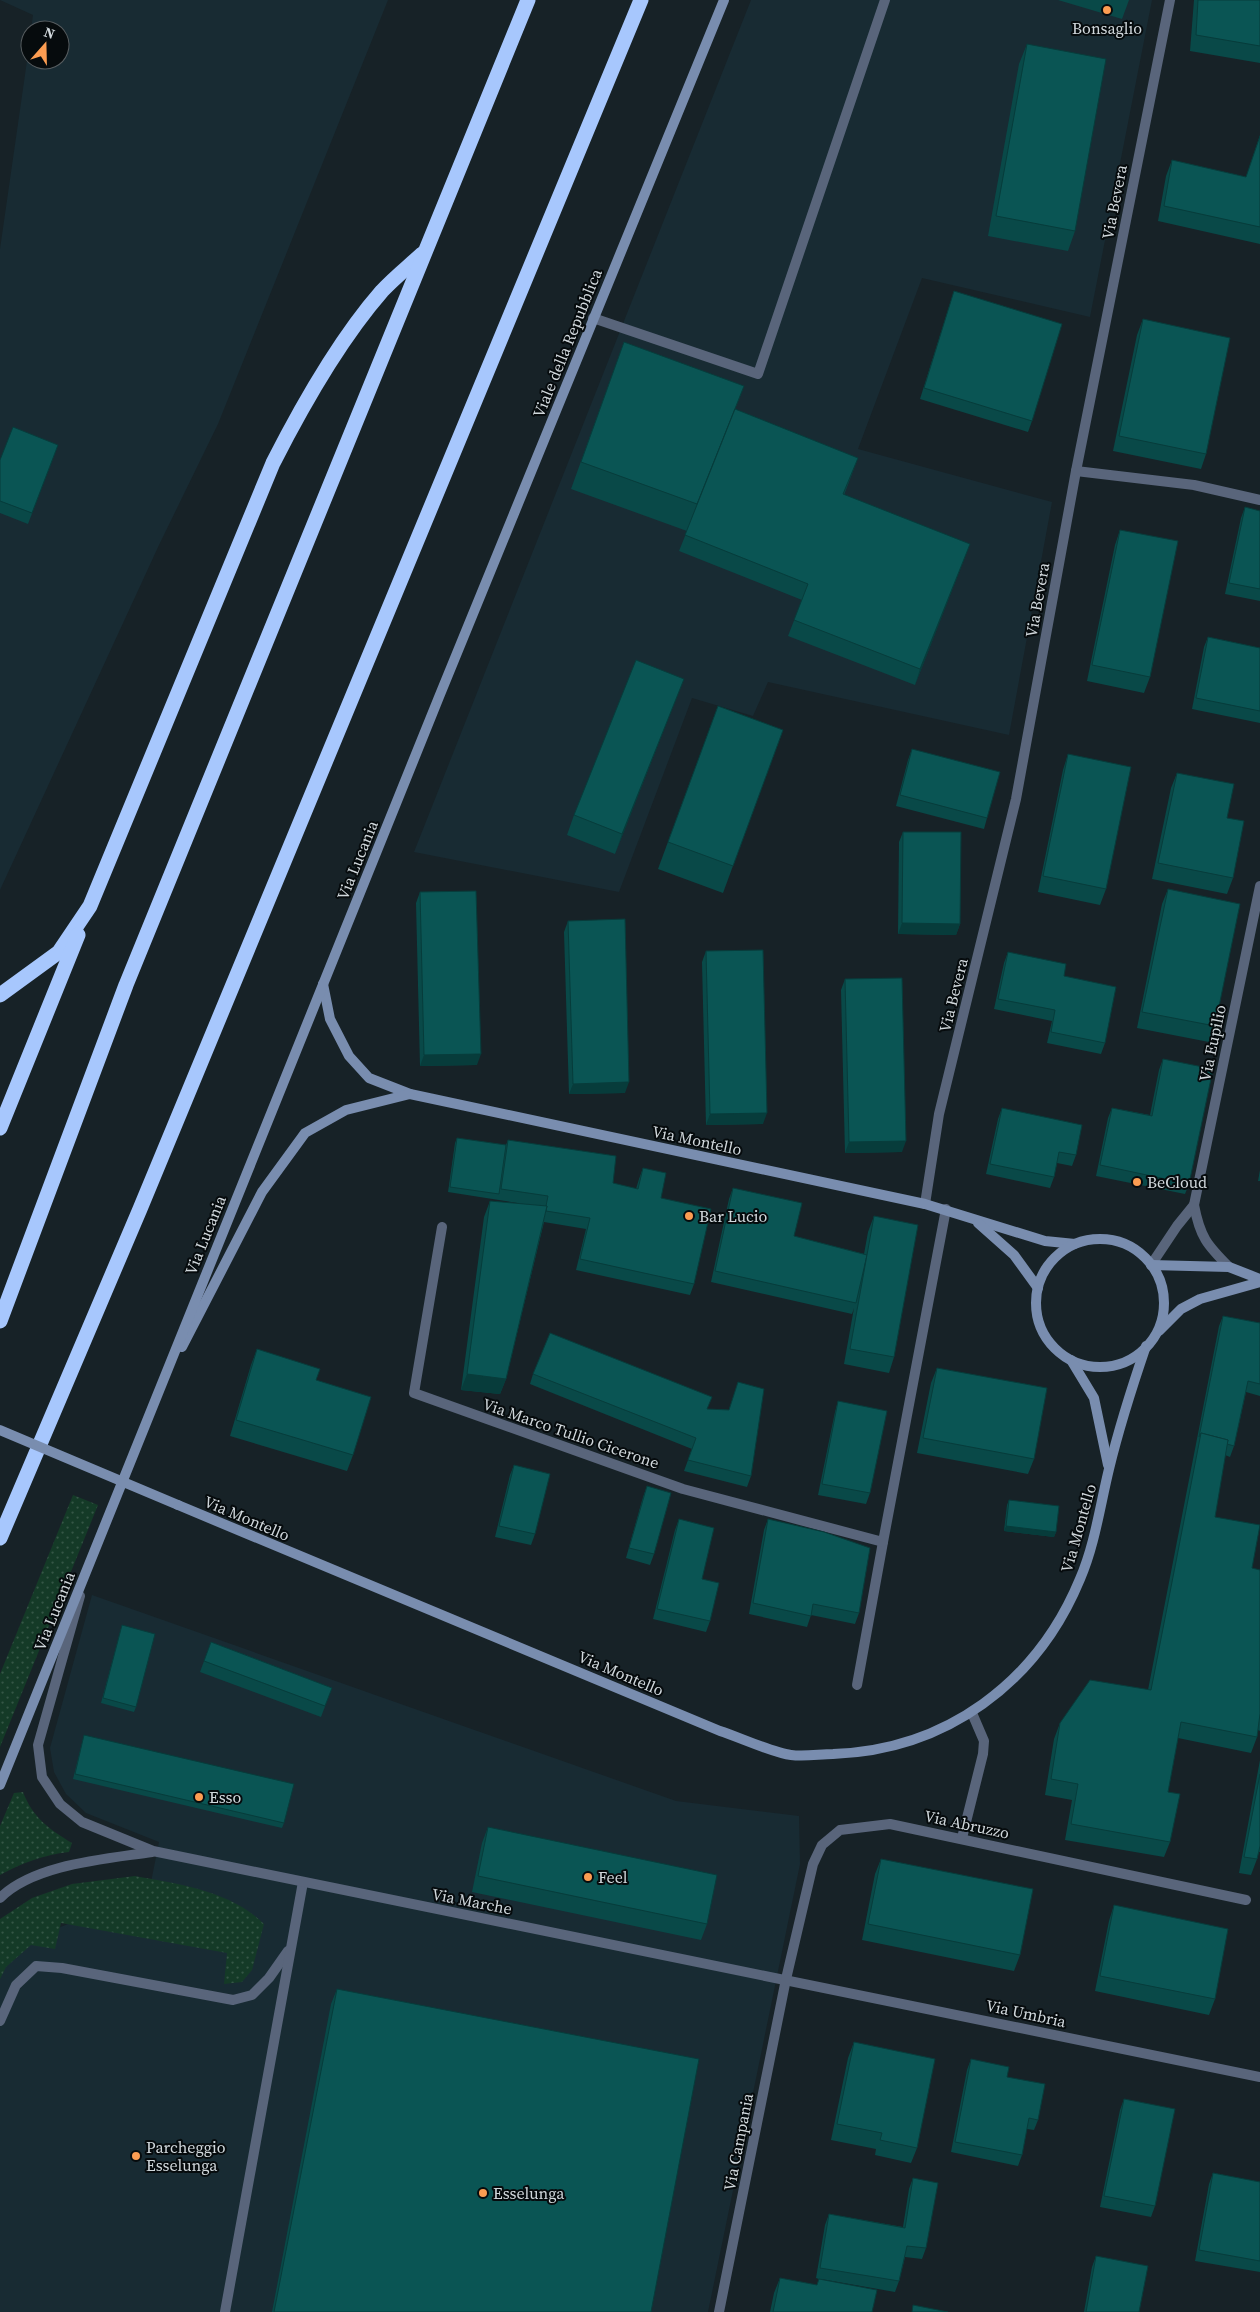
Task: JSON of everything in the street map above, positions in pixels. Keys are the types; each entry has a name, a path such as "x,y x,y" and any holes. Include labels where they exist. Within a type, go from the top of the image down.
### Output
{"highway":[{"path":"0,1321 126,985 528,0"},
{"path":"0,1538 140,1209 641,0"},
{"path":"0,1128 258,498 296,418 350,334 383,291 426,250"},
{"path":"0,995 59,952 90,906"}],"street":[{"name":"Viale della Repubblica","path":"438,697 724,0"},
{"path":"593,318 758,374 885,0"},
{"name":"Via Bevera","path":"925,1204 939,1114 1016,799 1076,471 1170,0"},
{"path":"1076,471 1194,485 1260,500"},
{"name":"Via Lucania","path":"0,1785 438,697"},
{"name":"Via Eupilio","path":"1229,1267 1206,1245 1197,1223 1194,1206 1259,901 1260,886"},
{"name":"Via Montello","path":"323,984 330,1019 350,1056 369,1078 410,1094 925,1204 1045,1241 1075,1244"},
{"name":"Via Montello","path":"153,1403 262,1192 305,1133 346,1110 410,1094"},
{"name":"Via Eupilio","path":"1151,1265 1177,1226 1194,1206"},
{"path":"858,1684 946,1209"},
{"name":"Via Montello","path":"976,1220 1014,1255 1038,1288"},
{"name":"Via Marco Tullio Cicerone","path":"442,1227 414,1393 683,1488 883,1542"},
{"path":"1156,1333 1162,1319 1163,1297 1158,1277 1151,1265 1137,1251 1116,1241 1101,1239 1075,1244 1063,1250 1048,1265 1038,1288 1036,1309 1040,1326 1047,1339 1071,1360 1090,1366 1106,1366 1131,1358 1146,1346 1156,1333 1181,1310 1200,1299 1260,1280"},
{"path":"1151,1265 1229,1267 1260,1280"},
{"name":"Via Montello","path":"0,1430 720,1730 791,1755 859,1753 900,1744 937,1731 972,1713 1001,1692 1022,1670 1052,1633 1080,1579 1097,1527 1109,1468 1146,1346"},
{"name":"Via Montello","path":"1071,1360 1094,1398 1109,1468"},
{"name":"Via Marche","path":"89,1563 38,1746 42,1777 60,1804 82,1822 153,1851 786,1978"},
{"path":"962,1838 983,1754 984,1741 972,1713"},
{"name":"Via Abruzzo","path":"786,1978 813,1864 822,1845 840,1830 890,1824 1246,1900"},
{"name":"Via Marche","path":"0,1898 45,1872 90,1861 153,1851"},
{"path":"225,2312 303,1882"},
{"path":"0,2021 16,1985 36,1966 62,1968 233,2000 252,1995 269,1978 290,1948"},
{"name":"Via Umbria","path":"786,1978 1260,2076"},
{"name":"Via Campania","path":"719,2312 786,1978"}],"shaded area":[{"path":"0,0 388,0 218,424 159,545 0,890 0,249 26,70 70,70 70,20 32,20 33,15"},
{"path":"751,0 1152,0 1090,317 922,278 858,449 1052,502 1009,735 768,682 753,716 692,698 619,892 414,852"},
{"path":"92,1595 676,1801 799,1816 800,1864 708,2312 0,2312 0,1951 149,1892 159,1842 86,1813 66,1794 54,1772 50,1748"}],"green space":[{"path":"73,1495 98,1505 0,1747 0,1674"},
{"path":"23,1792 37,1816 56,1833 72,1843 69,1852 33,1860 0,1875 0,1826 14,1793"},
{"path":"135,1876 186,1886 220,1896 251,1913 264,1924 252,1970 242,1982 224,1984 227,1953 61,1923 55,1949 31,1945 6,1967 0,1979 0,1919 32,1898 72,1884"}],"building":[{"path":"1198,0 1260,0 1260,46 1196,35"},
{"path":"1027,44 1106,59 1075,231 996,216"},
{"path":"1260,136 1260,227 1164,206 1172,160 1246,177"},
{"path":"954,291 1062,324 1032,421 924,388"},
{"path":"1143,319 1230,338 1206,454 1119,436"},
{"path":"624,342 744,386 697,504 581,462"},
{"path":"735,409 858,458 843,494 970,544 920,669 794,620 808,584 685,535"},
{"path":"13,427 58,445 32,513 0,501 0,460"},
{"path":"1245,507 1260,511 1260,589 1229,583"},
{"path":"1120,530 1178,541 1150,677 1092,665"},
{"path":"1208,637 1260,648 1260,711 1196,698"},
{"path":"636,660 684,679 622,834 574,815"},
{"path":"718,706 783,730 733,866 668,842"},
{"path":"912,749 1000,772 987,818 900,795"},
{"path":"1068,754 1131,767 1106,889 1043,876"},
{"path":"1177,773 1234,784 1227,818 1244,821 1233,878 1158,863"},
{"path":"903,832 961,832 960,924 902,923"},
{"path":"1168,889 1240,904 1215,1026 1142,1012"},
{"path":"476,891 481,1054 424,1055 420,892"},
{"path":"625,919 629,1082 573,1084 568,921"},
{"path":"763,950 767,1113 710,1114 706,951"},
{"path":"1008,952 1066,964 1064,976 1116,987 1105,1043 1051,1032 1055,1010 998,999"},
{"path":"902,978 906,1141 849,1142 845,979"},
{"path":"1163,1059 1213,1069 1189,1184 1100,1165 1112,1108 1152,1116"},
{"path":"1002,1108 1082,1125 1076,1155 1059,1152 1054,1177 990,1164"},
{"path":"457,1138 506,1145 499,1194 450,1187"},
{"path":"508,1140 616,1156 613,1183 638,1189 643,1168 666,1173 661,1198 711,1209 694,1284 580,1259 590,1218 546,1211 548,1196 501,1189"},
{"path":"733,1188 802,1203 794,1236 867,1255 856,1303 715,1271"},
{"path":"490,1201 547,1206 506,1379 467,1374"},
{"path":"874,1216 918,1225 894,1357 850,1349"},
{"path":"1223,1316 1260,1323 1260,1384 1248,1381 1234,1446 1227,1444 1228,1440 1201,1433 1199,1437"},
{"path":"550,1333 712,1397 707,1409 729,1410 738,1382 764,1389 751,1476 688,1460 696,1438 533,1374"},
{"path":"257,1349 320,1369 316,1380 371,1397 353,1455 236,1420"},
{"path":"937,1368 1047,1388 1034,1459 923,1438"},
{"path":"838,1401 887,1411 870,1493 822,1484"},
{"path":"1201,1433 1228,1440 1215,1517 1260,1525 1252,1568 1260,1570 1260,1714 1257,1737 1181,1722 1168,1792 1180,1794 1170,1842 1071,1824 1078,1784 1051,1779 1060,1723 1090,1680 1151,1690"},
{"path":"514,1465 550,1474 535,1534 499,1526"},
{"path":"647,1486 671,1493 654,1554 629,1548"},
{"path":"1009,1500 1059,1506 1056,1532 1006,1526"},
{"path":"679,1519 714,1528 702,1579 719,1583 710,1621 657,1609"},
{"path":"768,1519 824,1532 870,1548 859,1613 813,1604 811,1616 753,1603"},
{"path":"122,1625 155,1634 136,1707 103,1698"},
{"path":"211,1642 332,1688 325,1706 204,1661"},
{"path":"84,1735 294,1784 284,1823 75,1774"},
{"path":"1260,1774 1260,1846 1257,1859 1244,1857"},
{"path":"488,1827 717,1875 707,1924 478,1876"},
{"path":"881,1859 1033,1889 1020,1955 868,1924"},
{"path":"1114,1905 1228,1929 1215,1999 1100,1976"},
{"name":"Esselunga","path":"337,1989 699,2059 651,2312 274,2312"},
{"path":"854,2042 935,2059 917,2148 880,2140 882,2133 837,2124"},
{"path":"971,2059 1009,2067 1007,2077 1045,2084 1038,2120 1029,2118 1022,2155 955,2142"},
{"path":"1124,2099 1175,2109 1155,2206 1104,2196"},
{"path":"1213,2173 1260,2182 1260,2261 1199,2250"},
{"path":"913,2178 938,2183 926,2248 907,2246 899,2281 820,2268 829,2214 905,2228"},
{"path":"1096,2256 1148,2266 1139,2312 1086,2312"},
{"path":"780,2278 817,2285 819,2279 877,2290 872,2312 773,2312"},
{"path":"913,2305 948,2312 912,2312"}],"place":[{"name":"Bonsaglio","path":"1107,10"},
{"name":"BeCloud","path":"1137,1182"},
{"name":"Bar Lucio","path":"689,1216"},
{"name":"Esso","path":"199,1797"},
{"name":"Feel","path":"588,1877"},
{"name":"Parcheggio Esselunga","path":"136,2156"},
{"name":"Esselunga","path":"483,2193"}]}
